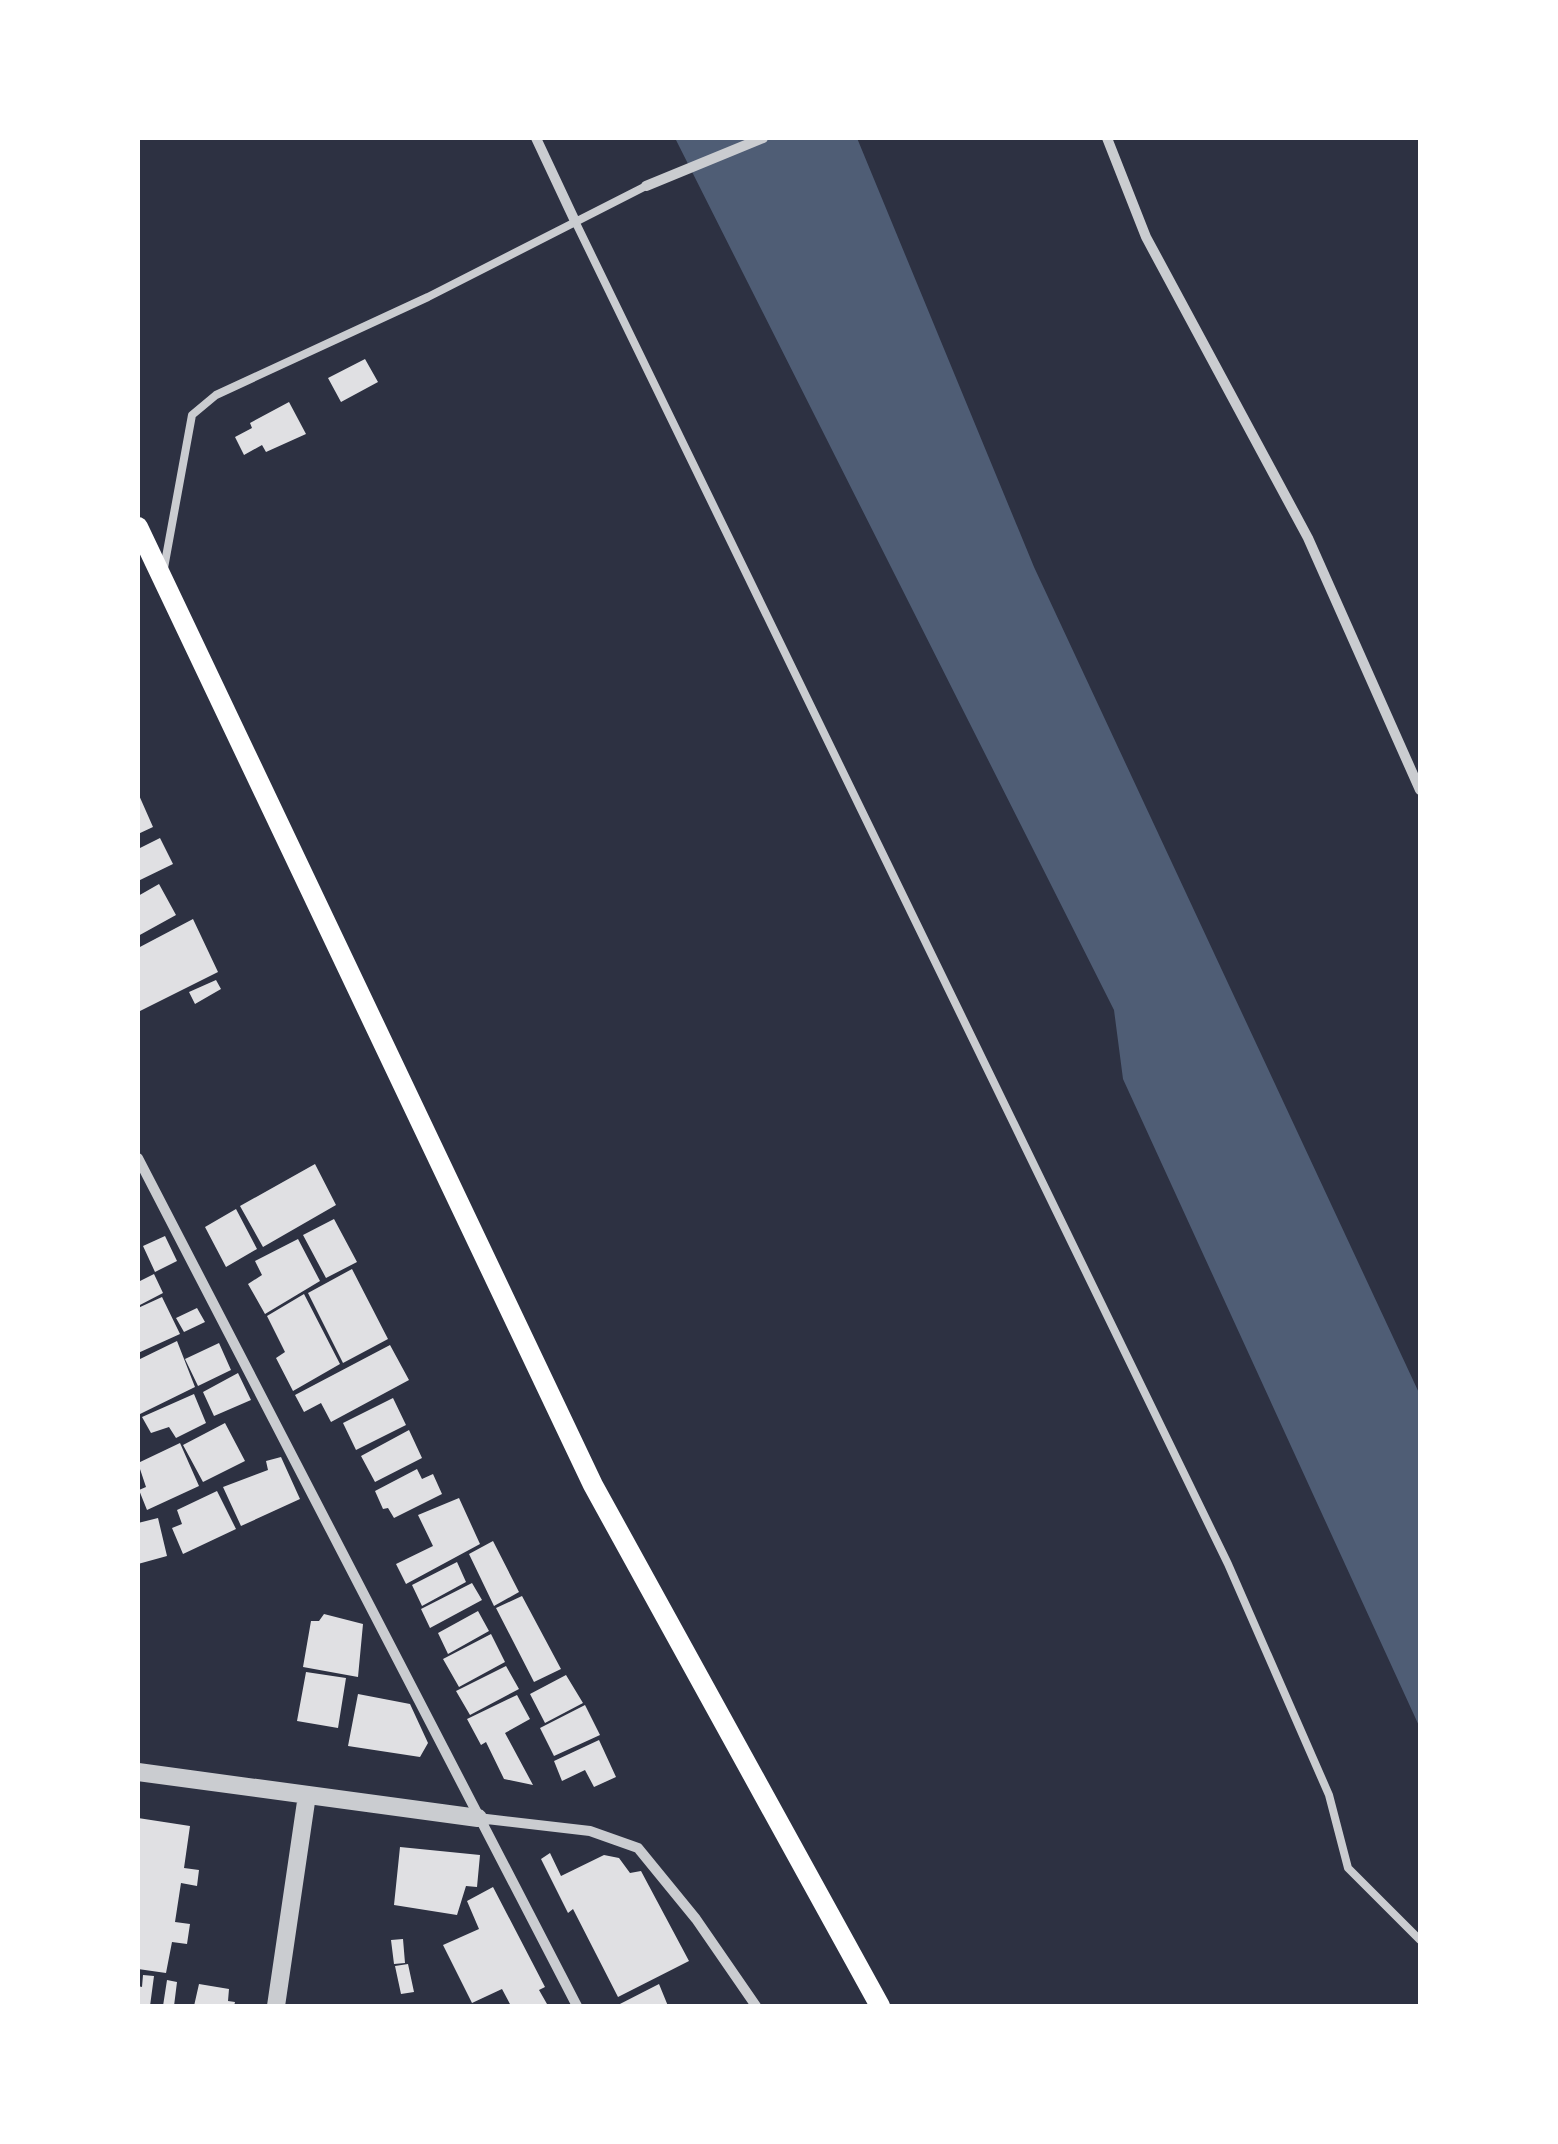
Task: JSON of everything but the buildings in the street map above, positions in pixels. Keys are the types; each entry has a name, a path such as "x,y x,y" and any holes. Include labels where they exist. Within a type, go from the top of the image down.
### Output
{"main road":[{"path":"138,527 593,1485 880,2006"}],"street":[{"path":"536,138 574,219"},
{"path":"646,186 763,138"},
{"path":"1107,138 1146,237 1308,538 1420,790"},
{"path":"138,551 162,578"},
{"path":"138,1158 577,2006"},
{"path":"138,1772 590,1831 638,1848 696,1919 756,2006"},
{"path":"276,2006 307,1795"}],"lane":[{"path":"162,578 192,415 216,395 428,297 574,219 646,186"},
{"path":"574,219 1228,1564 1329,1795 1348,1868 1420,1940"}],"water":[{"path":"675,138 857,138 1034,567 1420,1395 1420,1728 1123,1079 1114,1010"}]}
